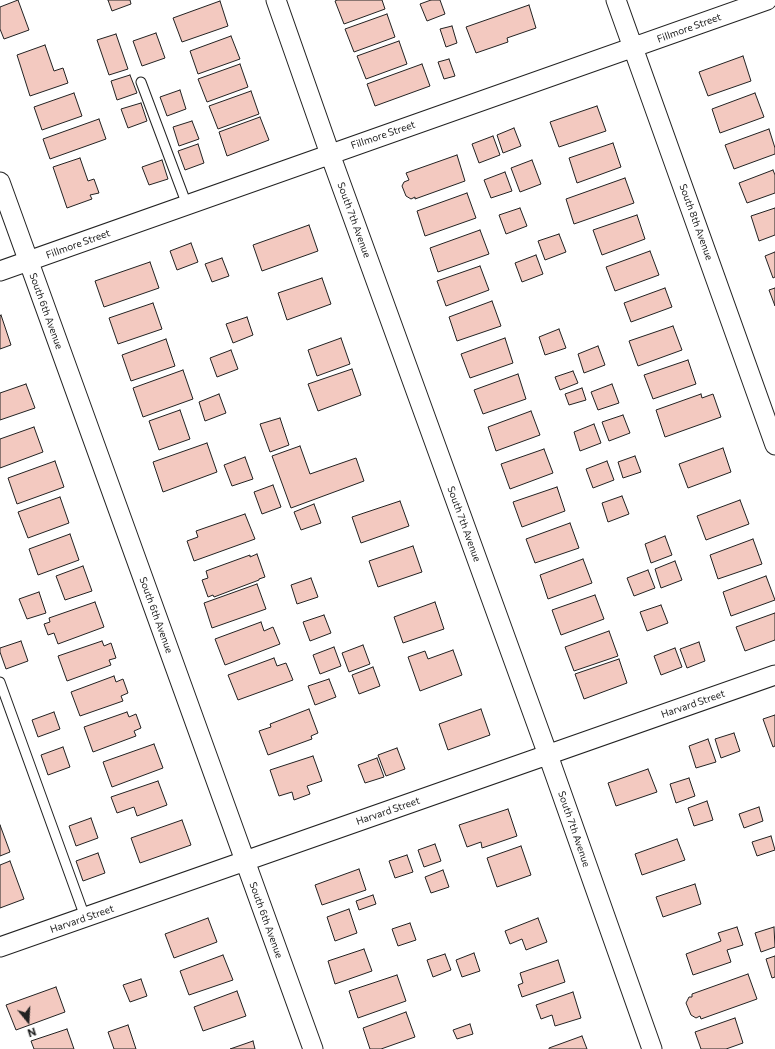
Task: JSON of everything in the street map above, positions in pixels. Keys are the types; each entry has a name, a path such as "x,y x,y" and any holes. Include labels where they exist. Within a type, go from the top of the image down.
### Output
{"street":[{"name":"South 7th Avenue","path":"276,0 330,154 548,755 652,1049"},
{"name":"South 8th Avenue","path":"616,0 775,445"},
{"name":"Fillmore Street","path":"0,271 767,0"},
{"name":"South 6th Avenue","path":"0,182 313,1049"},
{"name":"Harvard Street","path":"0,947 775,675"}],"lane":[{"path":"141,82 187,205"},
{"path":"0,682 85,917"}],"building":[{"path":"18,0 29,30 4,39 0,29 0,7"},
{"path":"108,0 130,0 131,4 112,11"},
{"path":"382,0 385,9 344,24 335,1"},
{"path":"431,0 440,0 445,14 427,21 420,4"},
{"path":"220,1 228,26 182,42 173,18"},
{"path":"529,5 536,28 507,38 508,42 476,53 466,27"},
{"path":"387,14 395,37 354,52 345,29"},
{"path":"452,26 457,43 446,47 440,29"},
{"path":"156,33 165,58 142,66 133,41"},
{"path":"116,34 128,69 109,75 97,40"},
{"path":"231,36 240,59 198,74 190,51"},
{"path":"399,41 407,64 366,79 357,56"},
{"path":"45,45 54,71 63,68 68,83 30,96 17,55"},
{"path":"743,56 751,81 708,96 699,72"},
{"path":"449,59 455,76 444,79 438,62"},
{"path":"240,64 248,87 207,102 198,79"},
{"path":"422,64 430,86 375,106 367,84"},
{"path":"130,75 137,93 117,100 111,81"},
{"path":"180,90 186,109 167,116 160,97"},
{"path":"251,91 259,114 218,129 209,106"},
{"path":"74,93 82,116 42,130 34,107"},
{"path":"755,93 764,117 720,133 712,109"},
{"path":"141,103 147,121 128,128 121,109"},
{"path":"597,106 606,131 559,147 550,122"},
{"path":"260,117 269,140 227,156 219,132"},
{"path":"99,119 106,139 50,159 43,139"},
{"path":"192,121 199,139 179,146 173,127"},
{"path":"514,128 521,146 503,153 497,135"},
{"path":"769,129 775,148 775,154 734,169 725,145"},
{"path":"493,136 500,155 479,163 472,144"},
{"path":"613,143 621,167 577,183 569,158"},
{"path":"198,144 204,163 185,170 178,151"},
{"path":"457,155 465,181 415,199 415,197 411,199 406,196 402,186 404,182 409,180 406,173"},
{"path":"80,158 88,181 94,179 99,193 90,195 92,199 67,208 53,167"},
{"path":"162,160 168,179 149,185 142,167"},
{"path":"532,160 541,184 520,192 511,168"},
{"path":"773,170 775,175 775,193 747,203 739,183"},
{"path":"505,172 512,191 491,198 484,180"},
{"path":"625,178 634,203 574,224 566,199"},
{"path":"467,193 476,218 425,236 417,211"},
{"path":"520,208 527,226 506,234 499,215"},
{"path":"775,208 775,235 759,241 751,216"},
{"path":"637,215 645,239 602,255 593,230"},
{"path":"309,225 318,251 262,271 253,245"},
{"path":"480,230 489,254 438,272 430,248"},
{"path":"559,234 566,252 545,260 538,241"},
{"path":"191,243 198,262 177,270 170,251"},
{"path":"650,251 659,275 615,291 606,267"},
{"path":"775,252 775,277 773,278 765,256"},
{"path":"536,255 543,274 522,282 515,263"},
{"path":"222,258 229,276 212,282 205,264"},
{"path":"150,262 159,288 104,307 95,281"},
{"path":"480,266 489,290 446,306 437,281"},
{"path":"322,278 331,304 287,320 278,293"},
{"path":"665,288 672,307 631,322 624,303"},
{"path":"775,288 775,306 769,290"},
{"path":"492,301 501,326 457,341 449,317"},
{"path":"153,303 162,329 118,344 109,318"},
{"path":"1,315 11,345 0,349 0,316"},
{"path":"247,317 253,335 233,343 226,324"},
{"path":"673,326 682,350 638,366 629,341"},
{"path":"559,329 566,348 545,355 539,337"},
{"path":"341,338 350,364 317,376 308,350"},
{"path":"505,338 513,363 470,378 461,354"},
{"path":"166,339 175,366 131,381 122,355"},
{"path":"598,346 605,365 584,373 578,354"},
{"path":"231,350 238,369 217,377 210,358"},
{"path":"688,360 696,384 653,399 644,375"},
{"path":"352,369 361,395 318,411 308,384"},
{"path":"183,370 193,399 143,417 133,388"},
{"path":"573,371 578,383 560,390 555,377"},
{"path":"518,374 526,399 483,414 474,390"},
{"path":"26,384 35,408 0,420 0,393"},
{"path":"612,384 619,403 598,410 591,392"},
{"path":"582,388 586,400 569,405 565,394"},
{"path":"219,394 226,413 205,421 199,402"},
{"path":"701,394 702,398 713,394 721,417 665,437 656,410"},
{"path":"180,410 190,439 159,450 149,421"},
{"path":"531,411 540,435 496,451 488,427"},
{"path":"623,415 630,433 609,441 602,422"},
{"path":"280,418 289,445 270,452 260,424"},
{"path":"594,424 601,443 580,451 574,432"},
{"path":"34,427 43,452 0,468 0,439"},
{"path":"207,443 217,472 163,492 153,462"},
{"path":"300,446 310,474 356,458 364,481 291,508 272,456"},
{"path":"723,448 731,472 688,488 679,464"},
{"path":"544,449 553,473 510,489 501,464"},
{"path":"635,456 641,472 623,478 618,462"},
{"path":"245,457 253,479 232,486 224,465"},
{"path":"55,461 64,487 17,504 8,478"},
{"path":"607,461 614,480 593,488 586,469"},
{"path":"273,485 281,507 262,514 254,492"},
{"path":"557,487 565,511 522,527 513,502"},
{"path":"622,496 629,514 608,522 602,503"},
{"path":"60,497 69,523 28,538 18,512"},
{"path":"740,500 749,524 706,540 697,516"},
{"path":"400,501 409,526 361,543 352,517"},
{"path":"314,504 321,523 301,530 294,512"},
{"path":"245,514 255,539 194,561 187,541 198,537 196,531"},
{"path":"570,523 579,548 535,563 526,539"},
{"path":"70,534 79,560 38,575 29,549"},
{"path":"665,536 672,555 651,563 645,544"},
{"path":"753,539 762,564 718,579 710,555"},
{"path":"413,546 422,572 378,587 369,561"},
{"path":"257,554 265,577 214,597 213,595 208,597 202,580 208,578 206,571 250,555 250,557"},
{"path":"583,559 592,583 548,599 540,575"},
{"path":"675,561 682,580 661,588 655,569"},
{"path":"83,566 92,591 65,600 56,576"},
{"path":"648,570 655,588 634,596 627,578"},
{"path":"766,576 775,600 731,616 723,592"},
{"path":"311,578 318,597 297,604 291,585"},
{"path":"257,584 266,609 212,628 204,603"},
{"path":"39,592 46,613 27,619 19,599"},
{"path":"595,595 604,619 561,635 552,610"},
{"path":"95,602 104,627 58,644 54,633 48,635 44,624 50,622 49,618"},
{"path":"435,602 444,629 403,643 394,617"},
{"path":"661,605 668,623 647,631 640,612"},
{"path":"775,613 775,640 745,651 736,627"},
{"path":"324,615 331,633 310,641 303,622"},
{"path":"261,622 264,631 273,627 280,644 225,665 215,639"},
{"path":"609,631 618,656 574,671 565,647"},
{"path":"21,641 28,661 6,669 0,648"},
{"path":"102,641 104,646 111,643 116,658 109,660 111,665 67,681 58,656"},
{"path":"699,642 705,661 687,668 680,649"},
{"path":"363,645 370,664 349,672 342,653"},
{"path":"334,647 341,666 320,674 313,655"},
{"path":"675,648 682,667 661,675 654,656"},
{"path":"453,650 462,675 420,691 408,657 425,651 428,659"},
{"path":"274,658 277,666 286,663 293,680 238,700 228,675"},
{"path":"619,659 627,683 584,699 575,674"},
{"path":"373,667 380,686 359,694 352,675"},
{"path":"114,676 116,682 123,679 128,693 121,696 123,701 80,716 71,692"},
{"path":"329,679 336,697 315,705 308,686"},
{"path":"309,709 318,733 311,736 312,739 268,755 259,731 271,727 270,724"},
{"path":"481,709 490,735 448,750 439,724"},
{"path":"54,712 60,729 38,737 32,720"},
{"path":"127,712 129,717 136,714 141,728 134,731 136,736 93,752 84,727"},
{"path":"775,715 775,746 773,747 763,719"},
{"path":"734,733 740,751 721,758 715,739"},
{"path":"708,739 716,762 696,768 689,746"},
{"path":"154,744 163,768 112,787 103,762"},
{"path":"63,747 70,767 48,775 41,755"},
{"path":"397,748 405,769 386,776 378,755"},
{"path":"313,756 322,781 307,786 310,794 294,800 292,792 279,796 270,770"},
{"path":"377,758 384,777 365,783 358,765"},
{"path":"648,769 657,792 616,806 608,783"},
{"path":"689,778 695,796 676,803 670,784"},
{"path":"158,781 167,805 137,816 134,807 117,813 111,797"},
{"path":"707,801 713,820 694,826 688,808"},
{"path":"759,807 763,821 744,828 739,814"},
{"path":"508,809 517,836 482,848 481,842 467,847 459,825"},
{"path":"91,818 98,838 76,846 69,826"},
{"path":"182,820 191,845 140,863 131,838"},
{"path":"0,825 10,852 0,856"},
{"path":"771,836 775,850 757,856 752,842"},
{"path":"677,839 685,860 642,875 635,854"},
{"path":"435,844 441,861 424,867 418,850"},
{"path":"521,846 531,875 497,887 487,858"},
{"path":"98,853 105,873 83,881 76,861"},
{"path":"407,855 413,872 395,878 389,861"},
{"path":"10,861 24,899 0,908 0,865"},
{"path":"359,869 366,890 322,905 315,885"},
{"path":"443,870 449,887 431,893 425,877"},
{"path":"695,884 701,904 663,917 656,897"},
{"path":"373,895 376,904 359,910 356,901"},
{"path":"349,909 357,933 335,941 327,917"},
{"path":"208,918 217,942 174,958 165,934"},
{"path":"538,918 547,942 526,950 522,939 510,944 505,931"},
{"path":"410,923 416,940 398,946 392,929"},
{"path":"737,927 743,945 727,950 731,962 693,975 686,954 721,941 718,933"},
{"path":"774,927 775,947 761,952 755,933"},
{"path":"364,949 372,971 335,984 328,961"},
{"path":"474,953 480,971 462,977 456,960"},
{"path":"445,954 451,970 433,977 427,960"},
{"path":"223,955 233,980 189,995 180,971"},
{"path":"775,956 775,977 772,978 766,959"},
{"path":"558,960 565,982 522,997 518,985 523,983 520,973"},
{"path":"748,974 757,999 701,1019 700,1016 696,1018 691,1015 686,1003 689,997 692,997 692,994"},
{"path":"397,975 406,1001 358,1018 349,991"},
{"path":"141,979 147,996 130,1002 123,985"},
{"path":"56,987 65,1012 16,1030 6,1005"},
{"path":"237,991 246,1016 203,1031 194,1007"},
{"path":"573,992 581,1018 555,1026 552,1015 541,1019 536,1005"},
{"path":"406,1012 415,1037 381,1049 370,1049 363,1028"},
{"path":"735,1018 743,1043 726,1049 701,1049 695,1032"},
{"path":"470,1024 473,1034 457,1039 453,1030"},
{"path":"128,1025 136,1049 114,1049 108,1032"},
{"path":"67,1029 74,1049 34,1049 31,1041"},
{"path":"582,1036 587,1049 549,1049 549,1048"},
{"path":"253,1041 255,1049 230,1049"}]}
